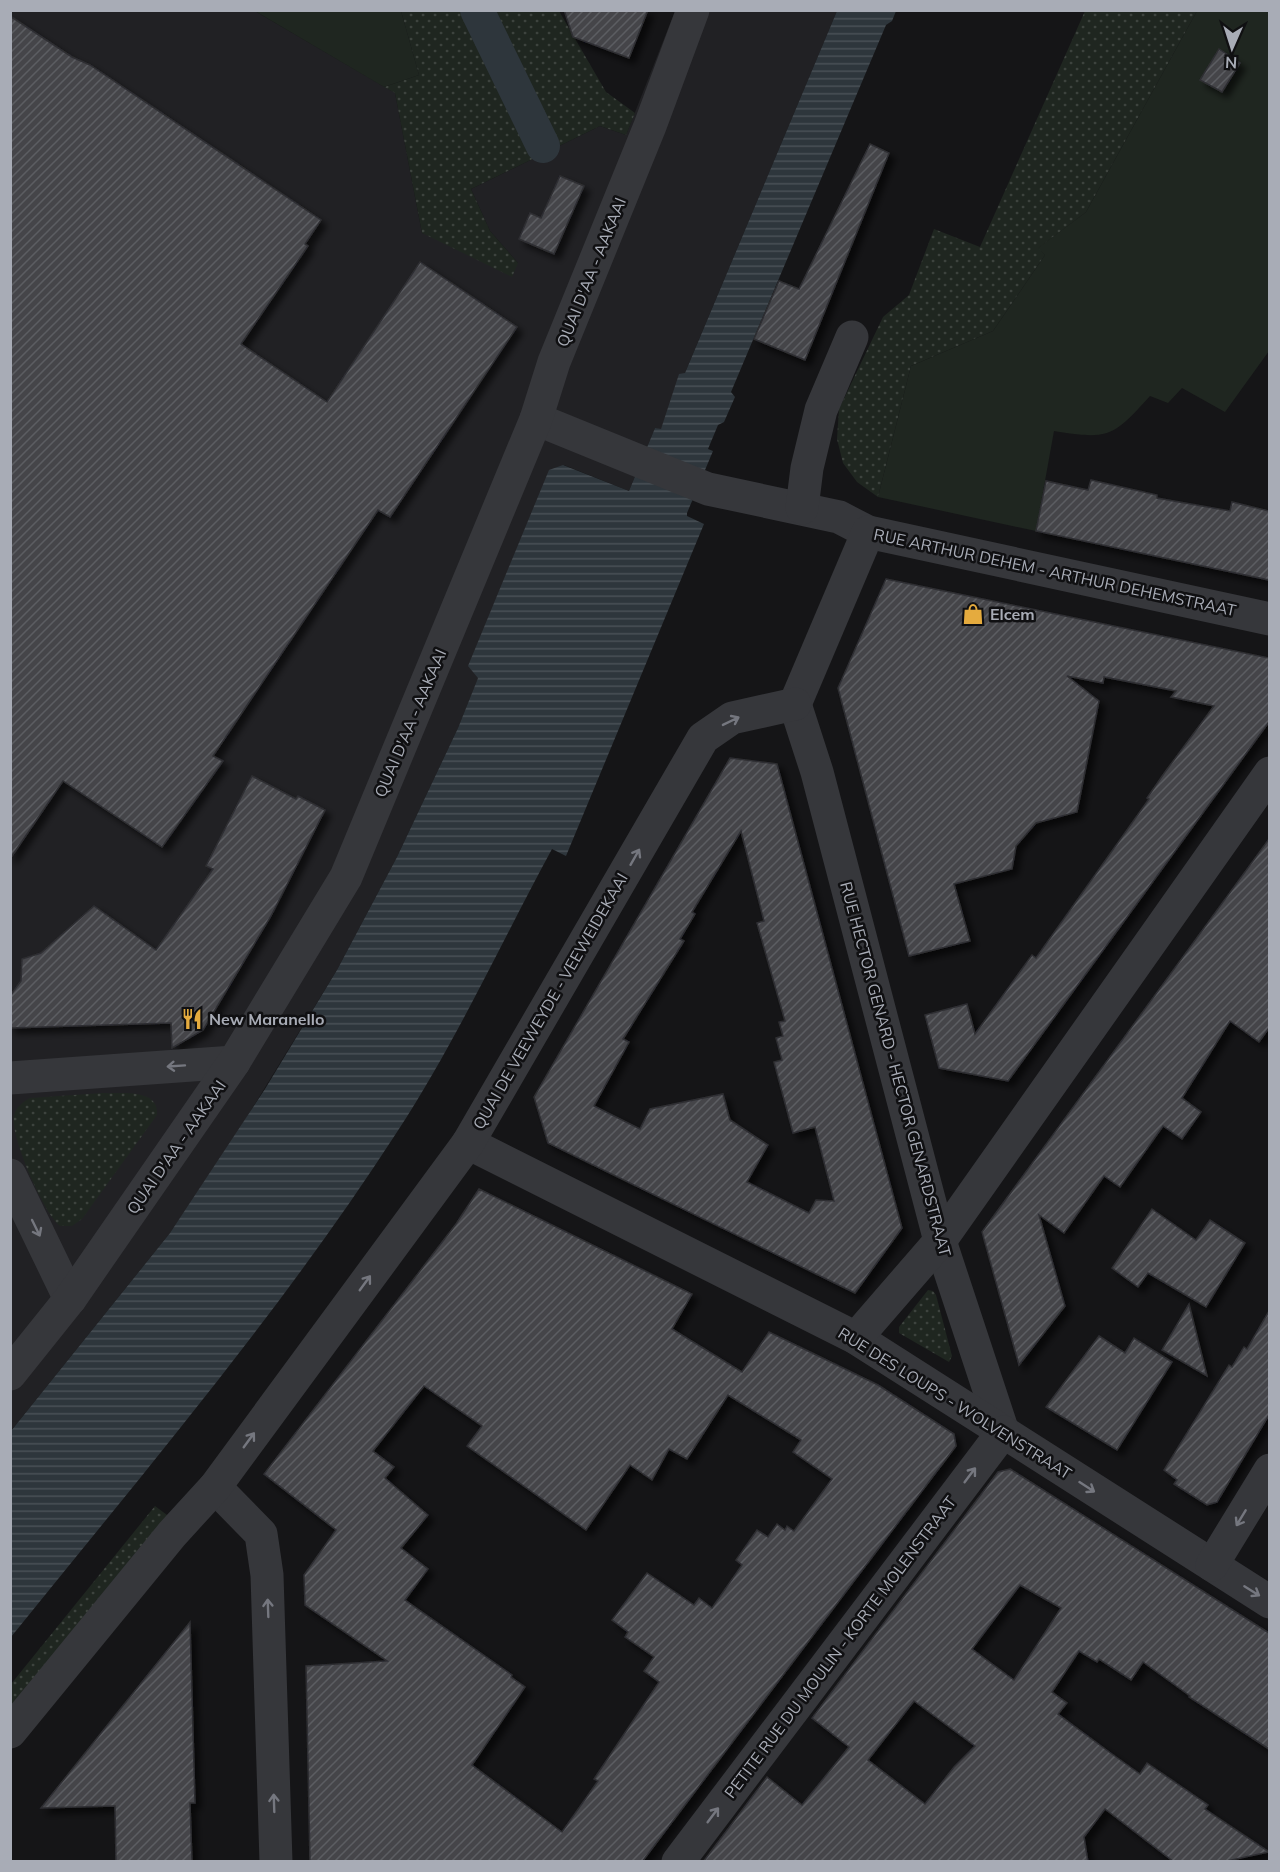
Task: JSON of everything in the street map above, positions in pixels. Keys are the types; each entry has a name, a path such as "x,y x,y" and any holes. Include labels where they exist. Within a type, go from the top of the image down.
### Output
{"street":[{"name":"QUAI D'AA - AAKAAI","path":"10,1374 70,1299 234,1062 346,877 537,419 554,362 650,126 693,10"},
{"path":"802,508 807,468 821,410 852,337"},
{"name":"RUE ARTHUR DEHEM - ARTHUR DEHEMSTRAAT","path":"537,419 708,489 839,517 868,532 1269,619"},
{"path":"795,704 868,532"},
{"name":"QUAI DE VEEWEYDE - VEEWEIDEKAAI","path":"10,1732 172,1533 214,1487 468,1143 703,738 732,718 795,704"},
{"name":"RUE HECTOR GENARD - HECTOR GENARDSTRAAT","path":"795,704 817,772 940,1241 1003,1432"},
{"path":"856,1338 940,1241 1269,773"},
{"path":"10,1078 234,1062"},
{"name":"RUE DES LOUPS - WOLVENSTRAAT","path":"468,1143 856,1338 1269,1602"},
{"path":"10,1175 70,1299"},
{"name":"PETITE RUE DU MOULIN - KORTE MOLENSTRAAT","path":"678,1862 1003,1432"},
{"path":"1212,1565 1269,1470"},
{"path":"214,1487 261,1534 267,1575 276,1862"}],"shaded area":[{"path":"11,11 255,11 395,93 422,233 518,263 490,231 471,189 600,126 626,135 675,11 837,11 661,430 655,428 629,491 564,465 458,728 397,857 337,970 220,1161 170,1233 11,1431"},
{"path":"255,11 401,11 419,75 384,87"},
{"path":"401,11 559,11 606,92 635,113 626,135 600,126 471,189 490,231 518,263 512,277 422,233 395,93 384,87 419,75"},
{"path":"837,11 896,11 892,21 886,25 731,392 735,397 724,422 718,425 708,449 713,451 687,513 687,516 704,524 566,856 552,849 459,1028 419,1098 307,1263 211,1389 11,1637 11,1431 170,1233 265,1089 337,970 397,857 458,728 478,678 468,666 549,470 563,465 629,491 655,428 661,429 679,374 685,373"},
{"path":"1085,11 1197,11 1086,212 1039,248 1045,255 993,331 911,366 878,497 857,482 843,463 837,439 839,409 883,317 909,295 934,229 980,247"},
{"path":"1197,11 1269,11 1269,351 1225,412 1182,388 1168,403 1150,396 1127,420 1109,432 1087,435 1054,431 1036,531 878,497 911,366 993,331 1045,255 1038,248 1086,212"},
{"path":"103,1093 146,1096 156,1106 157,1115 82,1219 72,1226 60,1226 45,1206 29,1173 17,1139 14,1115 20,1105 30,1098"},
{"path":"928,1290 933,1291 936,1295 952,1356 949,1362 899,1333 899,1327"},
{"path":"155,1506 171,1518 11,1715 11,1684"}],"building":[{"path":"564,10 648,10 629,58 573,37"},
{"path":"10,16 72,57 90,65 321,220 305,244 308,246 241,344 327,402 420,262 517,327 390,517 378,510 213,756 223,761 162,847 63,781 10,859"},
{"path":"1219,49 1240,63 1222,92 1200,80"},
{"path":"870,144 889,153 805,360 754,339 779,281 799,289"},
{"path":"560,176 584,186 554,254 519,239 530,213 541,218"},
{"path":"1091,480 1157,495 1157,498 1230,511 1232,502 1269,511 1269,580 1036,531 1046,481 1088,490"},
{"path":"886,579 1269,658 1269,722 1008,1081 939,1068 925,1015 967,1004 975,1034 1032,955 1036,958 1149,799 1147,798 1165,772 1214,706 1171,697 1176,691 1104,677 1103,683 1067,676 1099,701 1077,812 1036,823 1016,846 1012,869 954,884 970,941 909,956 838,688"},
{"path":"730,758 777,764 902,1228 855,1293 548,1143 534,1097","holes":["741,831 764,921 757,923 785,1021 779,1022 783,1036 776,1038 782,1060 774,1062 793,1133 815,1127 834,1201 816,1200 809,1213 747,1182 768,1145 730,1120 723,1094 650,1109 640,1129 594,1106 629,1042 623,1039 684,941 680,939 695,914 692,912"]},
{"path":"252,776 296,799 298,796 325,810 271,916 203,1030 172,1048 171,1023 10,1028 10,996 21,981 22,959 41,953 94,906 156,950 213,869 206,866"},
{"path":"1269,839 1269,1028 1259,1042 1230,1021 1182,1098 1201,1112 1182,1139 1163,1126 1120,1187 1104,1176 1064,1233 1039,1215 1065,1306 1019,1365 982,1232"},
{"path":"479,1189 692,1294 672,1329 742,1372 769,1332 878,1385 954,1434 956,1446 642,1862 310,1862 306,1666 387,1661 305,1605 304,1575 336,1530 264,1474 456,1224","holes":["424,1386 482,1426 467,1446 586,1530 630,1465 652,1480 669,1449 687,1459 728,1395 801,1440 793,1452 832,1479 794,1531 787,1526 785,1530 777,1524 768,1537 757,1530 736,1560 742,1565 712,1608 699,1598 694,1605 647,1573 612,1620 628,1632 625,1637 654,1657 644,1671 659,1682 594,1779 598,1781 562,1832 472,1765 525,1687 511,1677 512,1675 405,1600 428,1569 401,1548 428,1515 385,1478 394,1467 373,1451"]},
{"path":"1152,1209 1196,1240 1210,1220 1245,1243 1206,1307 1148,1273 1138,1287 1112,1268"},
{"path":"1189,1304 1207,1376 1162,1350"},
{"path":"1269,1311 1269,1415 1217,1502 1207,1505 1174,1484 1177,1480 1164,1470 1229,1365 1232,1367 1244,1347 1247,1349"},
{"path":"1099,1336 1125,1353 1134,1338 1172,1362 1117,1450 1046,1407"},
{"path":"1010,1469 1269,1633 1269,1749 1189,1697 1143,1662 1131,1680 1099,1659 1097,1662 1079,1651 1052,1692 1067,1703 1058,1714 1112,1754 1140,1774 1147,1763 1208,1805 1205,1809 1269,1852 1222,1862 1174,1862 1105,1809 1084,1837 1088,1862 703,1862 767,1777 802,1805 849,1747 812,1718 998,1472","holes":["1020,1585 1061,1608 1014,1680 972,1649","914,1701 975,1746 954,1767 925,1804 868,1760"]},
{"path":"190,1622 195,1803 190,1803 192,1862 116,1862 115,1806 41,1808"}],"waterway":[{"path":"477,10 543,146"}],"place":[{"name":"Elcem","path":"973,614"},
{"name":"New Maranello","path":"192,1019"}]}
